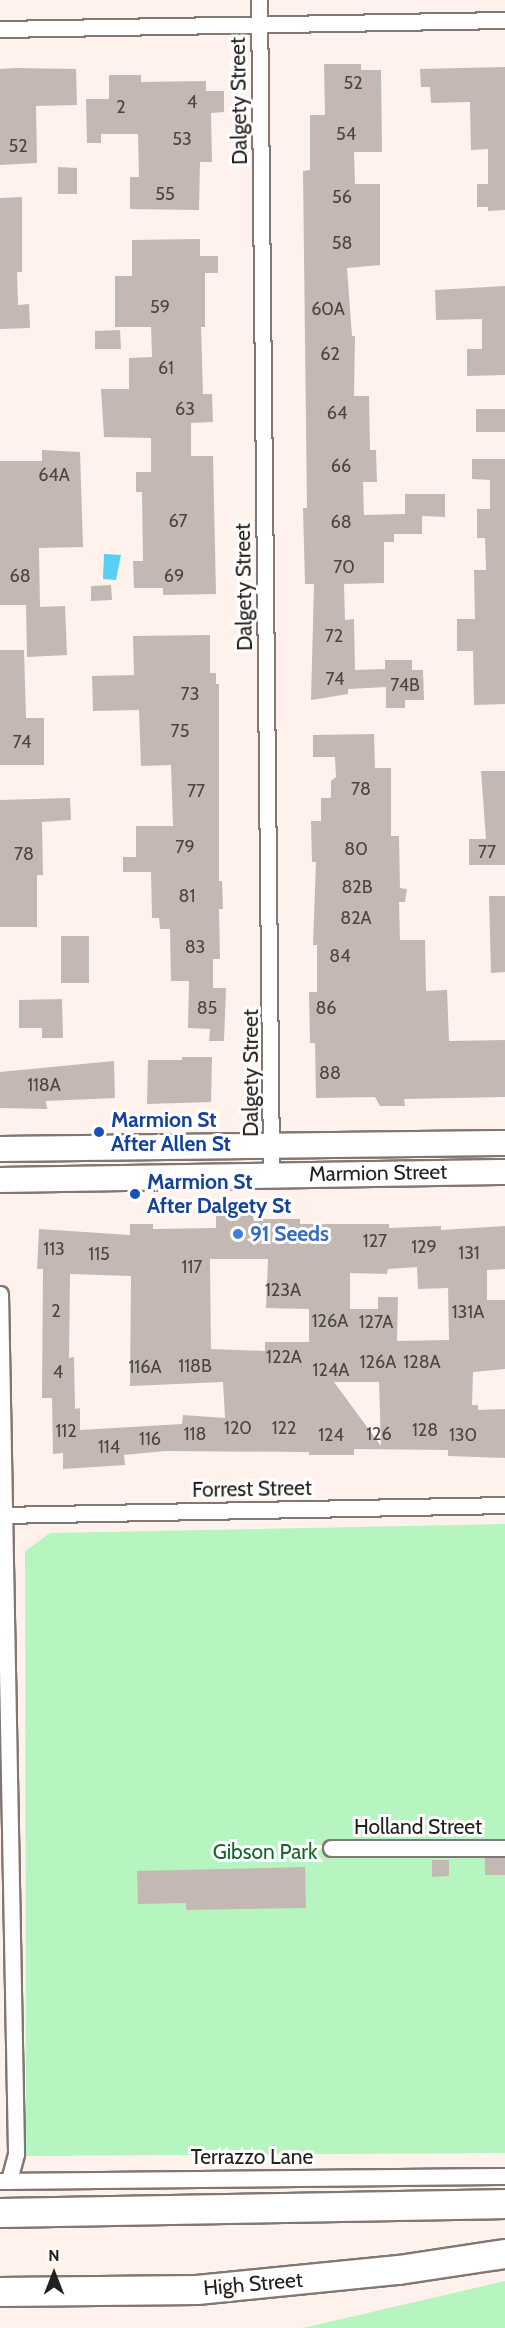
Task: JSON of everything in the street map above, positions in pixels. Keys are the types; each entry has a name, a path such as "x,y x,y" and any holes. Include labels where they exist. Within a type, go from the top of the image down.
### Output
{"highway":[{"path":"0,2213 505,2204"},
{"name":"High Street","path":"0,2292 197,2289 399,2270 505,2254"}],"main road":[{"name":"Marmion Street","path":"0,1149 505,1143"},
{"name":"Marmion Street","path":"0,1180 505,1172"}],"street":[{"name":"Dalgety Street","path":"259,0 271,1174"},
{"path":"0,29 505,20"},
{"path":"0,1294 6,1860 16,2154 4,2181"},
{"name":"Forrest Street","path":"3,1515 505,1505"},
{"name":"Holland Street","path":"331,1848 505,1848"},
{"path":"16,2154 37,2180"},
{"name":"Terrazzo Lane","path":"4,2181 505,2176"}],"green space":[{"name":"Gibson Park","path":"505,1524 505,2153 26,2156 25,1551 50,1533"},
{"path":"505,2281 505,2328 303,2328"}],"water":[{"path":"104,554 121,555 116,580 103,579"}],"building":[{"path":"324,64 361,64 361,70 381,70 382,152 354,152 355,184 380,184 380,265 347,268 352,336 355,336 354,396 369,396 370,450 376,450 377,482 363,482 364,515 405,514 405,494 445,494 445,517 422,516 422,534 394,534 394,542 384,542 384,583 344,584 345,620 354,619 355,670 385,669 385,660 412,660 412,670 423,670 424,700 405,700 405,708 386,708 386,687 348,689 348,694 311,700 314,584 305,584 303,508 307,508 303,171 310,170 310,115 325,115"},
{"path":"505,67 505,210 488,211 488,207 477,207 477,184 488,184 488,149 471,150 470,102 431,103 430,87 421,87 420,69"},
{"path":"0,69 76,69 77,105 36,106 37,163 0,165"},
{"path":"109,75 141,75 141,82 206,81 206,91 224,91 224,112 211,113 212,162 200,162 199,210 130,209 130,177 139,177 138,134 101,134 101,143 87,143 86,99 109,99"},
{"path":"58,167 77,168 77,194 58,194"},
{"path":"22,197 22,272 17,272 18,305 29,304 30,328 0,329 0,198"},
{"path":"200,239 200,256 218,256 218,273 205,273 205,327 201,327 203,394 212,394 213,422 191,423 191,456 213,456 216,594 163,595 163,588 134,588 133,561 143,561 142,492 136,492 136,472 151,472 151,438 104,437 101,389 129,389 129,358 152,357 151,327 115,327 115,276 132,276 132,240"},
{"path":"505,286 505,375 467,376 467,349 482,349 482,319 436,320 435,290"},
{"path":"120,330 121,349 95,349 95,331"},
{"path":"476,409 505,409 505,432 476,432"},
{"path":"42,450 80,452 83,547 39,548 40,607 65,606 67,655 27,657 26,605 0,605 0,461 42,461"},
{"path":"472,459 505,459 505,704 474,705 473,651 457,651 457,619 475,619 474,570 486,570 485,538 477,538 477,509 490,509 490,480 472,479"},
{"path":"111,585 112,600 91,601 91,586"},
{"path":"210,635 210,673 216,673 216,684 219,684 219,881 222,881 223,909 219,909 220,959 213,959 213,988 226,988 224,1041 209,1041 210,1029 188,1028 189,981 171,981 170,929 160,929 159,918 152,918 151,872 123,872 123,857 136,857 136,826 173,826 171,765 141,766 139,710 93,711 92,676 134,675 133,636"},
{"path":"0,650 24,650 26,718 44,718 44,765 0,765"},
{"path":"374,734 375,768 391,768 391,836 399,836 400,888 407,889 405,902 399,902 400,940 425,940 426,991 447,990 449,1041 505,1040 505,1097 404,1099 405,1106 380,1106 375,1097 316,1098 315,1043 310,1043 309,992 317,992 317,945 313,945 316,862 312,862 311,821 321,821 321,798 331,798 331,781 336,777 335,757 313,757 313,735"},
{"path":"481,771 505,771 505,865 469,865 469,839 486,839"},
{"path":"70,798 71,820 42,822 43,875 37,875 37,927 0,927 0,800"},
{"path":"489,896 505,896 505,972 491,973"},
{"path":"61,936 89,936 89,983 61,983"},
{"path":"62,999 63,1038 42,1038 42,1028 19,1028 19,1000"},
{"path":"182,1057 212,1057 211,1102 147,1104 148,1060 182,1060"},
{"path":"114,1061 115,1098 46,1101 47,1109 0,1108 0,1072"},
{"path":"216,1206 253,1206 253,1219 300,1219 300,1224 389,1224 389,1228 441,1226 441,1230 505,1226 505,1269 487,1270 487,1300 505,1300 505,1369 473,1372 472,1405 478,1405 478,1410 505,1409 505,1458 448,1456 448,1450 354,1449 354,1455 309,1455 309,1452 165,1451 124,1455 125,1465 63,1469 63,1453 53,1454 52,1398 42,1398 43,1269 37,1269 39,1229 130,1235 130,1224 153,1224 153,1229 216,1228","holes":["210,1259 268,1259 266,1308 309,1309 309,1342 265,1342 265,1351 211,1349","417,1267 418,1289 448,1288 449,1340 397,1341 398,1297 378,1297 378,1309 350,1309 350,1273 387,1274 388,1269","70,1274 131,1276 130,1386 223,1382 225,1418 183,1415 182,1424 80,1430 80,1408 75,1409 74,1357 69,1358","334,1382 379,1382 381,1446"]},
{"path":"485,1858 505,1858 505,1875 485,1875"},
{"path":"432,1860 449,1860 449,1876 432,1877"},
{"path":"305,1867 306,1908 186,1910 186,1903 138,1904 137,1871"}],"place":[{"name":"Marmion St After Allen St","path":"99,1132"},
{"name":"Marmion St After Dalgety St","path":"135,1194"},
{"name":"91 Seeds","path":"238,1234"}]}
